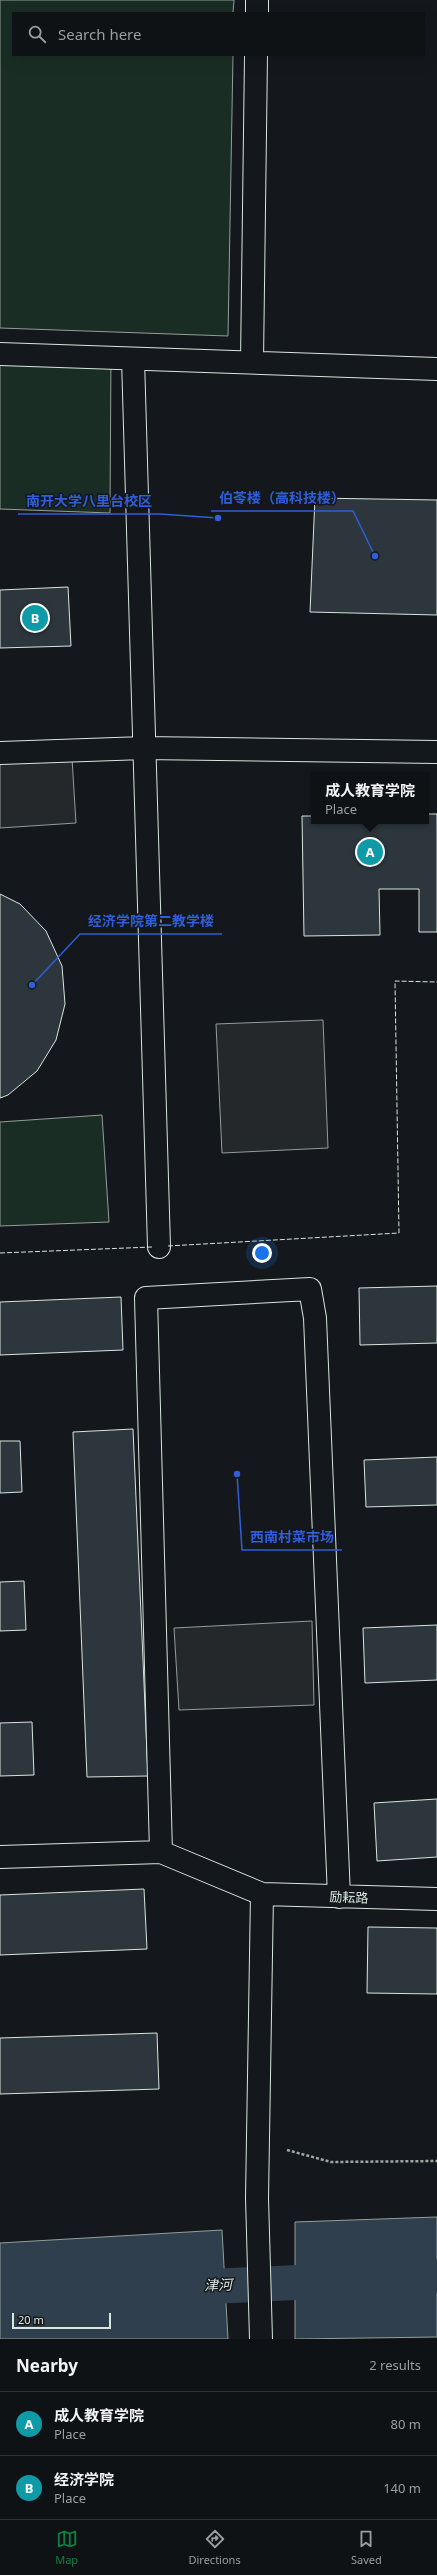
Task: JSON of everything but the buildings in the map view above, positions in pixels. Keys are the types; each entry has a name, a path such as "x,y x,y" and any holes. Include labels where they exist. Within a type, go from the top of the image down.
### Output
{"street":[{"path":"257,0 257,12"},
{"path":"252,362 256,56"},
{"path":"0,354 437,369"},
{"path":"133,359 159,1246"},
{"path":"0,753 144,748 437,752"},
{"path":"161,1852 146,1298 310,1289 315,1318 339,1897"},
{"path":"0,1857 161,1852 262,1894 257,2143 261,2339"},
{"name":"励耘路","path":"262,1894 437,1900"}],"path":[{"path":"257,2143 331,2162 437,2161"}],"green space":[{"path":"0,0 234,0 233,12 12,12 12,56 233,56 228,336 0,328"},
{"path":"0,348 111,352 110,513 0,509"},
{"path":"102,1115 109,1222 0,1226 0,1122"}],"shaded area":[{"path":"72,758 76,823 0,828 0,762"},
{"path":"323,1020 328,1148 222,1153 216,1024"},
{"path":"312,1621 314,1705 179,1710 174,1628"}],"water":[{"path":"437,2217 437,2337 295,2339 295,2222"},
{"path":"222,2230 228,2339 0,2339 0,2243"}],"waterway":[{"name":"津河","path":"178,2288 437,2276"}],"fence":[{"path":"168,1246 399,1233 395,981 437,982"},
{"path":"0,1253 152,1247"}],"place":[{"name":"南开大学八里台校区","path":"218,518"},
{"name":"伯苓楼（高科技楼）","path":"375,556"},
{"name":"经济学院","path":"35,618"},
{"name":"成人教育学院","path":"370,852"},
{"name":"经济学院第二教学楼","path":"32,985"},
{"name":"西南村菜市场","path":"237,1474"}]}
